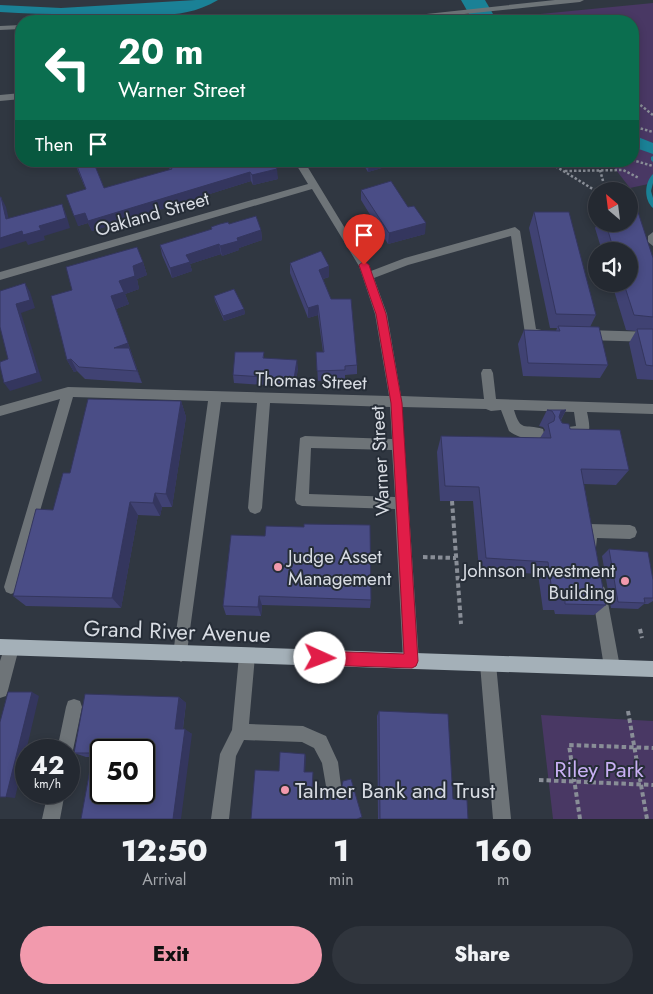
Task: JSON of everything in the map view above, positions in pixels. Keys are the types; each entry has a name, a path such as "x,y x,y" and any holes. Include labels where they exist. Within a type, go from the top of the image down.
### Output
{"main road":[{"name":"Grand River Avenue","path":"5,648 653,669"}],"street":[{"path":"427,15 540,2 580,0"},
{"path":"0,28 15,27"},
{"path":"0,98 15,96"},
{"name":"Warner Street","path":"303,167 369,276 381,314 396,403 412,661"},
{"name":"Oakland Street","path":"0,276 315,185"},
{"path":"369,276 404,262 515,231 532,334 560,334"},
{"path":"578,335 653,337"},
{"path":"487,374 491,406"},
{"path":"11,587 68,392"},
{"name":"Thomas Street","path":"0,411 68,392 491,406 653,409"},
{"path":"181,654 215,397"},
{"path":"255,508 264,399"},
{"path":"506,406 513,427 520,432 538,433"},
{"path":"558,433 578,432 583,428 580,408"},
{"path":"399,445 306,442 302,500 401,503"},
{"path":"594,560 589,531 630,532"},
{"path":"597,579 612,667"},
{"path":"0,690 5,648"},
{"path":"220,819 228,754 240,732 247,656"},
{"path":"488,664 502,819"},
{"path":"68,739 74,707"},
{"path":"240,732 303,734 320,742 330,762 333,786"},
{"path":"51,819 54,804"}],"path":[{"path":"639,105 653,115"},
{"path":"639,128 653,132"},
{"path":"639,162 653,166"},
{"path":"558,167 565,170 623,170"},
{"path":"620,167 639,178"},
{"path":"565,170 568,175 588,186"},
{"path":"600,170 603,181"},
{"path":"452,501 461,624"},
{"path":"423,557 456,558"},
{"path":"640,629 642,638"},
{"path":"628,711 647,819"},
{"path":"580,819 569,745 653,748"},
{"path":"539,780 653,785"}],"green space":[{"path":"653,3 653,183 638,186 638,182 625,182 614,167 639,167 639,15 530,15"},
{"name":"Riley Park","path":"541,715 653,721 653,819 553,819"}],"water":[{"path":"218,0 193,11 157,15 0,12 0,5 61,8"},
{"path":"639,137 653,143 653,154 639,149"}],"building":[{"path":"77,167 95,167 104,188 172,169 171,167 276,167 277,169 252,175 250,172 88,221 85,213 74,216 66,195 86,189"},
{"path":"391,181 408,207 414,206 426,223 389,233 361,190"},
{"path":"0,197 6,219 62,204 66,218 39,226 41,230 23,235 22,231 0,238"},
{"path":"534,212 569,212 588,284 588,292 590,292 596,315 556,314"},
{"path":"638,212 653,258 653,317 634,315 627,292 638,292 638,242 611,242 608,232 638,232"},
{"path":"256,216 261,230 237,238 238,241 220,246 219,244 186,255 190,262 170,268 160,245 212,229 211,227 220,224 228,222 229,224"},
{"path":"137,247 143,262 133,266 135,276 119,281 124,292 111,296 128,343 114,348 129,348 137,371 79,367 71,359 67,360 51,296 72,290 66,267"},
{"path":"321,251 329,266 319,270 331,299 351,299 357,365 345,366 345,370 317,371 316,352 324,352 318,305 308,308 290,263"},
{"path":"25,283 30,300 16,304 37,373 4,383 0,362 8,359 0,327 0,291"},
{"path":"234,289 244,309 223,316 214,296"},
{"path":"558,326 599,327 608,365 528,363 524,330 560,331"},
{"path":"637,329 653,329 653,366 646,365"},
{"path":"235,352 264,352 263,358 297,360 294,379 233,375"},
{"path":"88,399 181,401 166,494 155,493 153,503 130,502 112,598 13,596 36,509 53,510 63,473 70,473"},
{"path":"547,410 566,410 561,411 559,417 562,423 569,424 570,429 620,430 629,470 581,469 606,605 565,604 565,599 553,599 548,562 486,558 479,487 445,486 441,436 551,438 548,424 554,421 555,416 552,411"},
{"path":"304,524 370,525 371,600 259,596 258,607 223,606 231,535 265,536 266,526 304,527"},
{"name":"Johnson Investment Building","path":"609,549 648,552 653,580 653,598 644,598 645,603 618,602"},
{"path":"8,692 32,692 20,739 15,739 15,761 6,797 0,797 0,722"},
{"path":"85,694 179,697 175,729 185,729 173,819 81,819 90,770 90,804 155,804 155,739 90,739 90,753 80,753 80,739 77,739"},
{"path":"379,711 448,714 453,799 467,800 468,819 380,819"},
{"name":"Talmer Bank and Trust","path":"280,752 305,754 304,772 313,772 312,791 325,787 326,792 334,794 341,791 343,781 351,779 362,817 357,819 251,819 255,770 279,771"}],"waterway":[{"path":"473,0 482,15"},
{"path":"653,176 648,191 653,206"}],"place":[{"name":"Judge Asset Management","path":"278,567"},
{"name":"Johnson Investment Building","path":"625,581"},
{"name":"Talmer Bank and Trust","path":"285,790"}],"route":[{"path":"320,658 412,661 396,403 381,314 376,295 364,265"}]}
